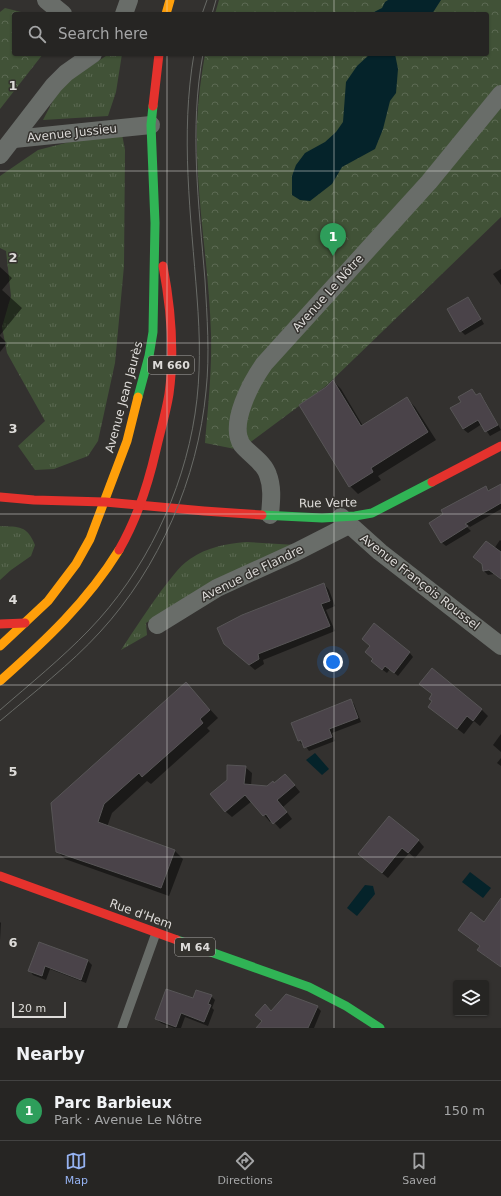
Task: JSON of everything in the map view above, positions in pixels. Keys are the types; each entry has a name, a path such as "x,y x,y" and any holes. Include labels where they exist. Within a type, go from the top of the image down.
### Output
{"main road":[{"path":"167,12 170,0"},
{"name":"Avenue Jean Jaurès","path":"105,502 127,441 149,356 153,318 155,223 152,125 154,91 159,56"},
{"name":"Avenue Jean Jaurès","path":"140,505 154,460 169,395 171,375 172,343 170,299 155,223"},
{"name":"Rue Verte","path":"0,497 34,500 105,502 204,511 322,518 344,521 372,513 501,446"},
{"name":"M 660","path":"0,646 27,626 76,564 90,539 105,502"},
{"name":"M 660","path":"0,681 41,639 77,607 101,577 132,526 140,505"},
{"path":"0,624 27,626"},
{"name":"Rue d'Hem","path":"0,876 325,994 351,1008 380,1028"}],"street":[{"path":"46,0 61,12"},
{"path":"125,12 129,0"},
{"path":"14,138 54,85 66,73 90,56"},
{"name":"Avenue Le Nôtre","path":"270,515 271,488 268,474 242,445 238,432 240,416 250,386 264,364 429,182 501,94"},
{"name":"Avenue Jussieu","path":"0,155 14,138 152,125"},
{"name":"Avenue de Flandre","path":"157,625 217,588 296,552 344,521"},
{"name":"Avenue François Roussel","path":"344,521 380,552 501,646"}],"lane":[{"path":"122,1028 156,933"}],"green space":[{"path":"219,0 501,0 501,217 326,386 240,450 205,443 210,375 211,334 197,150 198,106 205,56 489,56 489,12 216,12"},
{"path":"5,8 21,12 12,12 12,56 41,56 0,109 0,12"},
{"path":"106,56 122,56 116,92 108,116 43,120 57,93 69,80"},
{"path":"122,134 125,150 124,266 115,363 98,441 88,456 54,469 35,470 18,446 45,421 7,353 2,327 11,296 6,251 0,248 0,176 38,150 85,138"},
{"path":"0,526 22,528 29,534 35,545 31,556 0,580"},
{"path":"246,542 296,545 202,588 146,623 147,635 121,650 161,591 174,574 186,562 196,555 210,549 224,545"}],"water":[{"path":"388,0 441,0 433,12 374,12 382,8"},
{"path":"368,56 395,56 398,69 396,93 390,101 383,129 375,149 342,167 332,184 310,201 300,200 292,195 292,176 296,165 305,153 325,142 336,132 343,122 346,82 357,66"},
{"path":"315,753 329,769 322,775 306,760"},
{"path":"470,872 491,888 483,898 462,882"},
{"path":"365,885 373,886 375,894 357,916 347,908"}],"building":[{"path":"468,297 481,319 460,332 447,309"},
{"path":"333,380 361,426 407,397 428,432 371,468 373,472 349,487 299,405 326,387"},
{"path":"472,389 476,395 480,393 498,425 485,432 478,420 463,429 450,408 461,402 458,397"},
{"path":"501,484 501,503 465,524 468,526 441,543 429,523 443,514 441,510 486,486 488,491"},
{"path":"486,541 501,552 501,579 489,570 483,571 482,564 473,557"},
{"path":"324,583 330,601 321,604 330,626 258,654 259,659 249,665 224,644 217,628 242,615"},
{"path":"374,623 410,652 394,673 385,666 382,670 371,661 373,659 365,652 370,646 362,639"},
{"path":"432,668 482,709 473,721 467,716 457,729 428,707 432,701 429,699 432,694 419,684"},
{"path":"186,682 210,710 200,719 203,723 142,777 139,773 104,804 98,822 175,850 161,888 56,852 51,803"},
{"path":"351,699 358,718 329,729 332,737 304,748 301,740 298,741 291,723"},
{"path":"227,765 246,766 244,784 267,786 273,781 274,783 285,774 295,785 277,800 287,812 273,824 266,814 263,816 245,795 225,812 210,794 227,780"},
{"path":"389,816 419,840 408,853 402,848 382,873 358,854"},
{"path":"501,898 501,967 477,950 480,946 458,930 471,912 484,922"},
{"path":"39,942 88,960 81,980 45,966 42,976 28,971"},
{"path":"166,989 193,998 196,990 212,995 208,1004 211,1005 204,1022 181,1013 176,1027 155,1019"},
{"path":"286,994 318,1006 308,1028 256,1028 262,1021 255,1015 265,1004 271,1011"}],"tram line":[{"path":"203,12 207,0"},
{"path":"213,12 216,0"},
{"path":"0,710 68,651 89,630 128,583 158,530 171,502 181,473 195,414 199,370 199,326 187,145 190,84 194,56"},
{"path":"0,721 52,678 89,644 121,607 140,580 157,551 185,489 202,424 208,363 207,308 196,167 197,110 203,56"}],"traffic: fast":[{"path":"138,397 149,356 153,332 155,223 151,125 153,106"},
{"path":"262,515 322,518 355,516 372,513 432,482"},
{"path":"177,940 309,987 346,1006 380,1028"}],"traffic: slow":[{"path":"167,12 170,0"},
{"path":"0,646 48,601 76,564 90,539 127,441 138,397"},
{"path":"0,681 49,636 79,604 107,569 119,550"}],"traffic: jam":[{"path":"153,106 159,56"},
{"path":"119,550 137,514 146,489 169,394 172,346 168,298 163,266"},
{"path":"432,482 501,446"},
{"path":"0,497 34,500 105,502 262,515"},
{"path":"0,624 25,623"},
{"path":"0,876 177,940"}],"place":[{"name":"Parc Barbieux","path":"333,256"}]}
